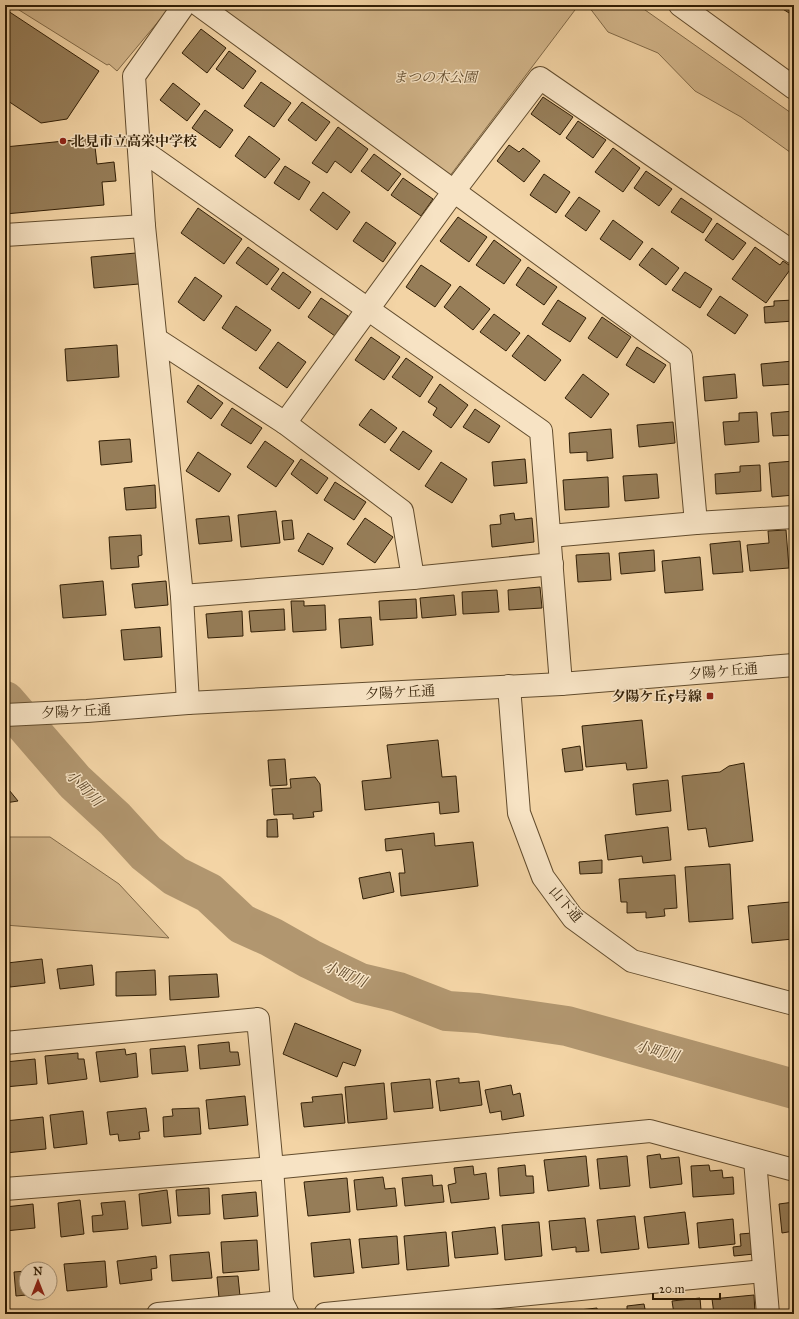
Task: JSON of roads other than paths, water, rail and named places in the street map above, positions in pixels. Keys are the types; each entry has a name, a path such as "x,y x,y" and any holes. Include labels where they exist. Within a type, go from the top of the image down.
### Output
{"street":[{"path":"184,5 134,76 144,226 182,596 188,703"},
{"path":"199,5 681,357 696,523"},
{"path":"680,5 794,88"},
{"path":"286,423 454,191 540,78 794,253"},
{"path":"140,148 542,431 561,684"},
{"path":"5,235 144,226"},
{"path":"156,339 286,423 402,511 413,578"},
{"path":"550,536 696,523 794,517"},
{"path":"182,596 413,578 552,564"},
{"name":"夕陽ケ丘通","path":"5,714 87,711 188,703 561,684 794,665"},
{"name":"山下通","path":"509,686 519,812 542,877 574,918 632,961 794,1004"},
{"path":"5,1043 258,1019 285,1308 158,1314"},
{"path":"5,1189 272,1168 650,1131 794,1170"},
{"path":"756,1160 768,1314"},
{"path":"325,1314 764,1271"}],"waterway":[{"name":"小町川","path":"5,701 75,782 115,819 146,853 175,876 209,893 242,924 271,937 310,959 360,983 398,992 447,1011 478,1013 567,1026 794,1089"}],"place":[{"name":"北見市立高栄中学校","path":"63,141"},
{"name":"夕陽ケ丘5号線","path":"710,696"}],"park label":[{"name":"まつの木公園","path":"435,77"}]}
